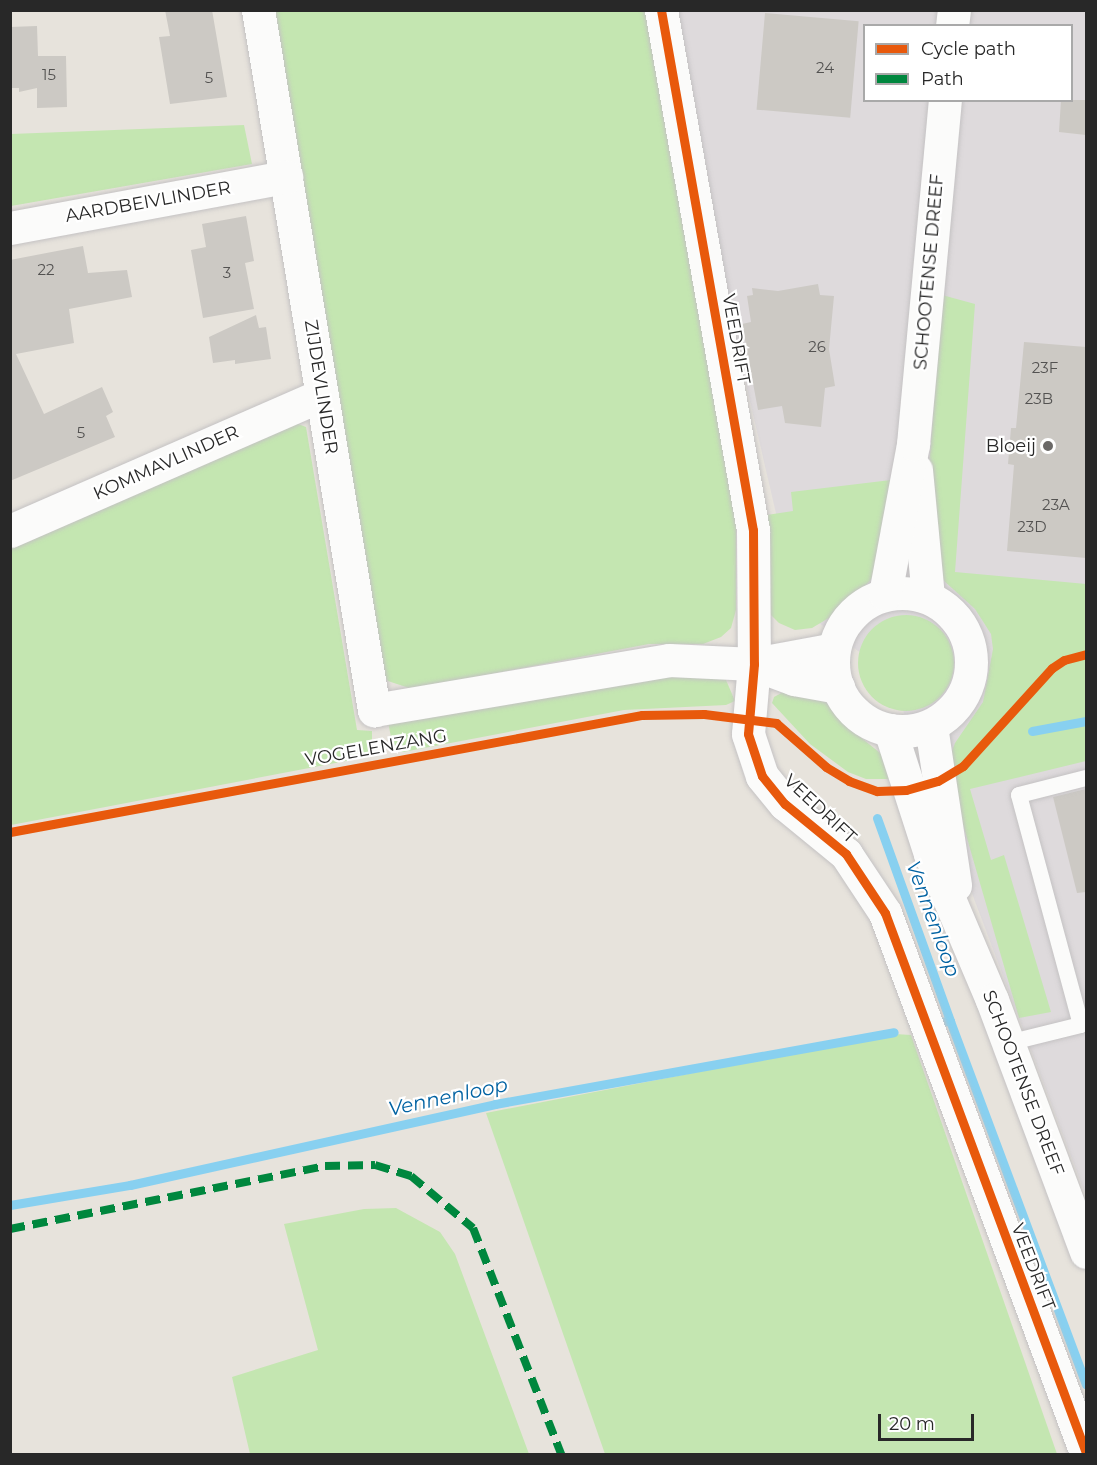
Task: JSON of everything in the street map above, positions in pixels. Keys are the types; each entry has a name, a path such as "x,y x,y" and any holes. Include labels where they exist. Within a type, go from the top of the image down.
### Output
{"street":[{"name":"ZIJDEVLINDER","path":"258,10 375,710"},
{"name":"VEEDRIFT","path":"661,10 753,530 754,664 748,734 762,776 786,804 846,854 885,913 1086,1453"},
{"name":"SCHOOTENSE DREEF","path":"885,594 913,444 945,102"},
{"name":"AARDBEIVLINDER","path":"10,228 286,177"},
{"name":"KOMMAVLINDER","path":"10,531 322,395"},
{"name":"SCHOOTENSE DREEF","path":"913,444 928,597"},
{"path":"906,592 928,597 950,611 966,633 972,660 967,687 953,710 931,726 911,731 890,730 868,723 850,707 838,687 834,649 852,615 885,594 906,592"},
{"name":"VOGELENZANG","path":"375,710 669,660 754,664 834,649"},
{"name":"VOGELENZANG","path":"754,664 794,679 838,687"},
{"name":"SCHOOTENSE DREEF","path":"931,726 951,848 957,914"},
{"name":"SCHOOTENSE DREEF","path":"890,730 910,800 1008,1043 1086,1252"}],"lane":[{"path":"1008,1043 1081,1025 1019,795 1086,778"}],"shaded area":[{"path":"670,11 1086,11 1086,1196 889,673 798,608 677,87"}],"green space":[{"path":"270,11 647,11 736,500 736,610 731,628 721,637 703,644 649,644 412,689 388,681 383,675"},
{"path":"244,125 252,164 11,206 11,134"},
{"path":"942,295 975,304 955,572 1086,584 1086,761 970,789 991,860 1004,855 1051,1012 1019,1018 951,783 949,759 955,743 983,702 993,649 991,634 975,609 943,580 933,551 937,512 929,468"},
{"path":"293,422 306,427 357,730 372,731 372,756 11,825 10,547"},
{"path":"891,480 876,573 869,582 832,616 812,628 795,630 779,623 768,612 760,516 793,511 791,492"},
{"path":"906,615 924,619 940,629 950,645 954,663 950,681 940,697 924,707 906,711 888,707 872,697 862,681 858,663 862,645 872,629 888,619"},
{"path":"657,667 717,673 726,680 735,701 726,705 624,710 403,752 393,747 387,717"},
{"path":"789,689 824,699 848,727 885,757 892,779 866,779 848,772 810,744 772,703 774,697"},
{"path":"895,1034 911,1035 1057,1454 605,1454 486,1113"},
{"path":"396,1208 440,1232 455,1254 529,1454 250,1454 232,1377 318,1350 284,1224 364,1209"}],"building":[{"path":"165,10 212,10 227,97 170,104 159,37 170,36"},
{"path":"765,13 859,21 850,118 757,110"},
{"path":"37,26 38,56 66,56 67,107 37,108 37,88 19,92 19,88 10,88 10,27"},
{"path":"1086,100 1086,135 1059,132 1061,102"},
{"path":"246,216 254,261 245,263 254,309 203,318 191,250 206,247 202,224"},
{"path":"83,246 88,273 127,270 132,297 69,309 74,343 16,354 44,414 102,387 113,412 106,416 115,437 10,481 10,260"},
{"path":"818,284 820,295 834,296 829,349 835,386 825,388 821,427 785,423 782,406 758,410 742,324 751,322 747,296 753,295 752,288 778,291"},
{"path":"256,315 259,328 266,327 271,359 235,364 235,360 213,363 209,337"},
{"name":"Bloeij","path":"1024,342 1086,347 1086,558 1007,551 1014,465 1008,464 1011,428 1016,428"},
{"path":"1086,789 1086,892 1077,893 1053,797"}],"waterway":[{"name":"Vennenloop","path":"1032,731 1086,721"},
{"name":"Vennenloop","path":"877,818 950,1021 938,1022"},
{"path":"950,1021 1086,1384"},
{"name":"Vennenloop","path":"10,1205 130,1185 495,1104 894,1032"}],"marked path":[{"path":"10,1229 325,1166 375,1165 411,1176 473,1228 561,1454"}],"cycle path":[{"path":"661,10 753,530 754,664 748,734 762,776 785,804 846,854 885,913 1086,1453"},
{"path":"10,832 642,715 704,714 776,723 826,767 849,781 877,791 906,790 938,781 963,766 1052,668 1064,660 1086,654"}],"place":[{"name":"Bloeij","path":"1048,446"}]}
